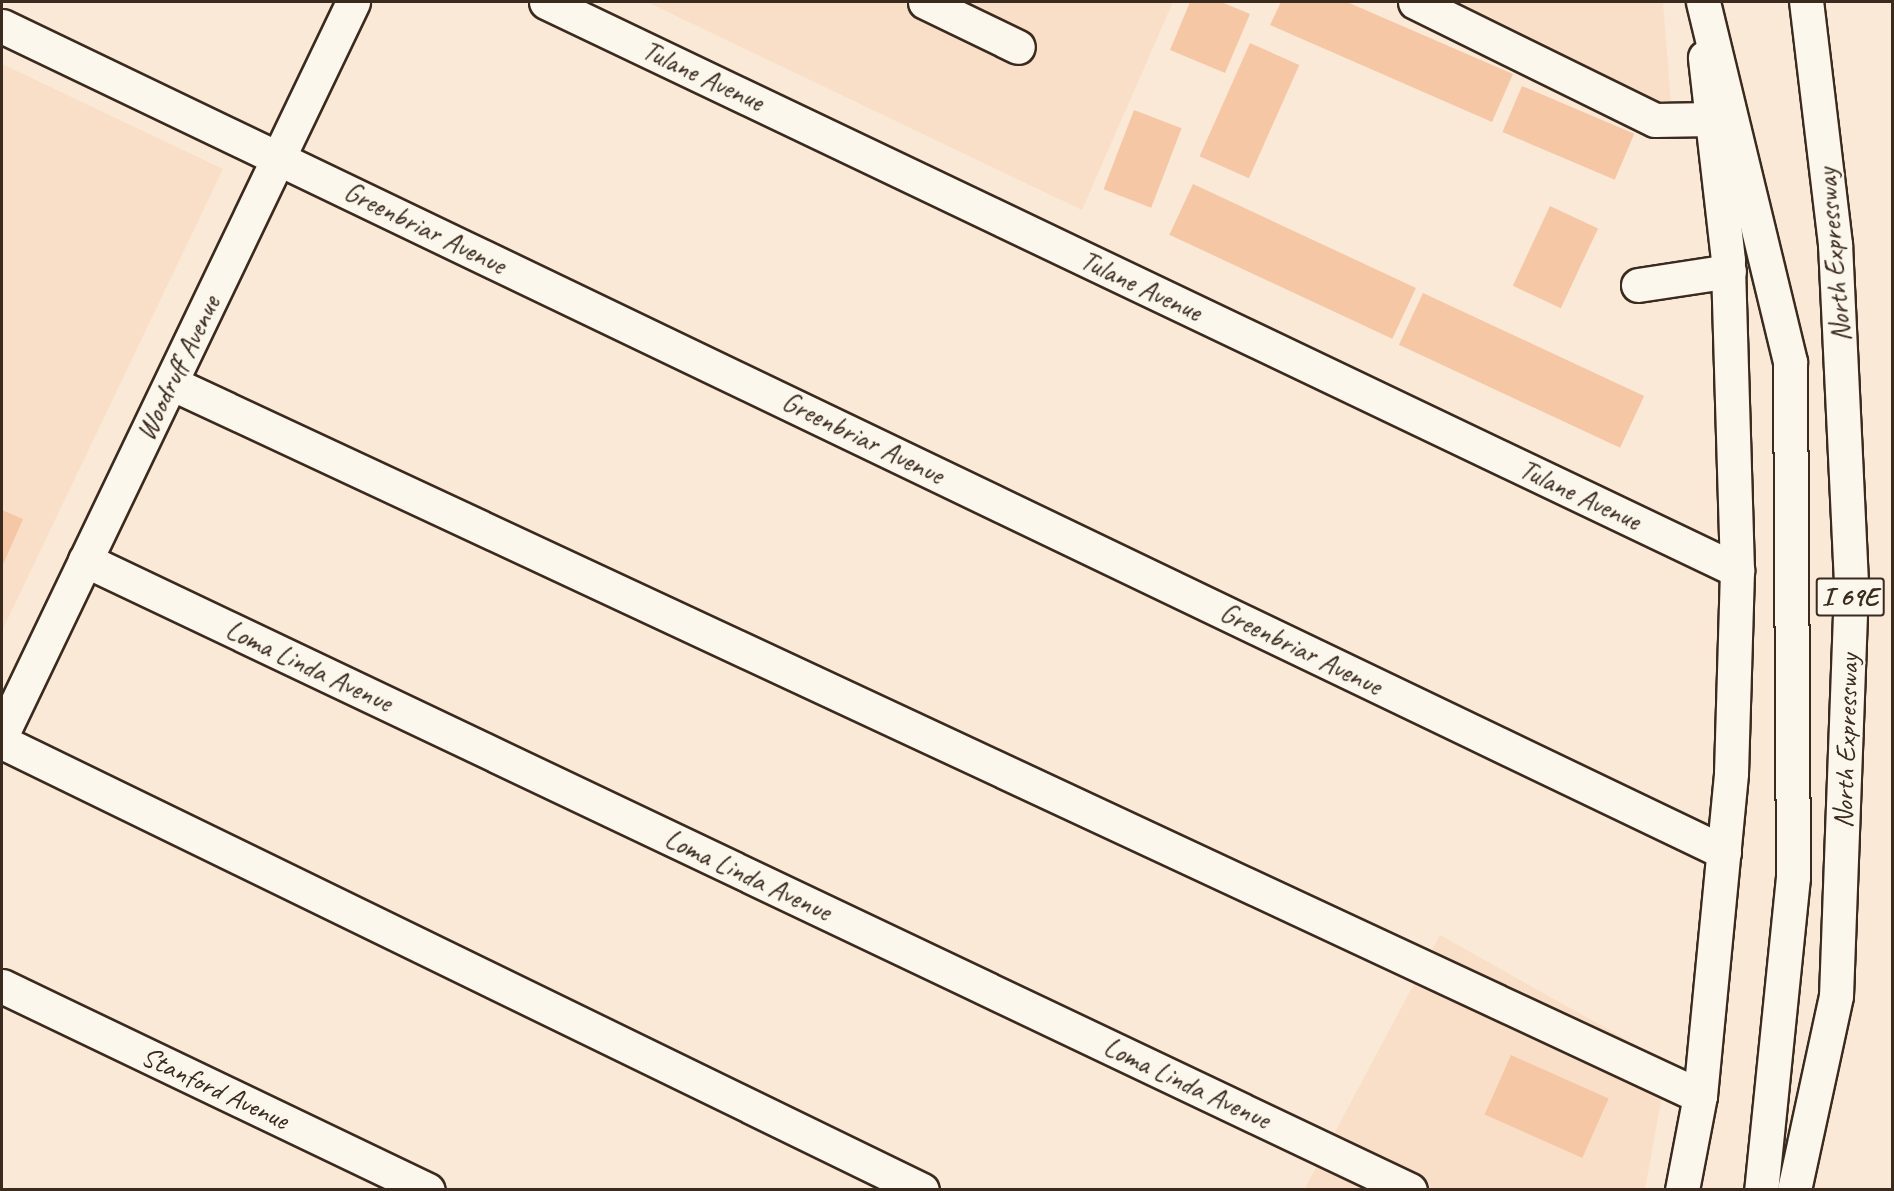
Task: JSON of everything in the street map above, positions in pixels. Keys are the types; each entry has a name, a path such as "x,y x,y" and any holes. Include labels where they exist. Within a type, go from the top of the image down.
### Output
{"main road":[{"name":"Woodruff Avenue","path":"2,734 353,2"},
{"name":"Tulane Avenue","path":"546,2 1737,570"},
{"path":"925,2 1018,47"},
{"path":"1415,2 1655,120 1712,119"},
{"path":"1682,1190 1700,1096 1724,852 1737,570 1728,271 1701,2"},
{"path":"1701,2 1790,362 1793,878 1761,1190"},
{"name":"North Expressway","path":"1794,1190 1836,996 1851,583 1835,244 1806,2"},
{"name":"Greenbriar Avenue","path":"2,26 1724,852"},
{"path":"1638,285 1728,271"},
{"path":"171,383 1700,1096"},
{"name":"Loma Linda Avenue","path":"85,560 1410,1190"},
{"path":"2,742 922,1190"},
{"name":"Stanford Avenue","path":"2,986 428,1190"}],"shaded area":[{"path":"647,2 1173,2 1082,210"},
{"path":"1425,2 1663,2 1673,128"},
{"path":"2,64 223,169 2,631"},
{"path":"1440,935 1668,1063 1645,1189 1304,1190"}],"building":[{"path":"1190,2 1221,2 1250,14 1225,73 1170,50"},
{"path":"1281,2 1347,2 1513,74 1492,122 1270,25"},
{"path":"1250,43 1299,65 1249,178 1200,156"},
{"path":"1522,86 1634,134 1615,180 1502,132"},
{"path":"1134,110 1182,128 1151,208 1104,189"},
{"path":"1193,184 1416,288 1392,339 1169,235"},
{"path":"1550,206 1598,228 1561,308 1513,286"},
{"path":"1423,293 1644,396 1620,448 1399,345"},
{"path":"2,510 23,519 2,567"},
{"path":"1511,1055 1609,1099 1582,1158 1485,1114"}]}
